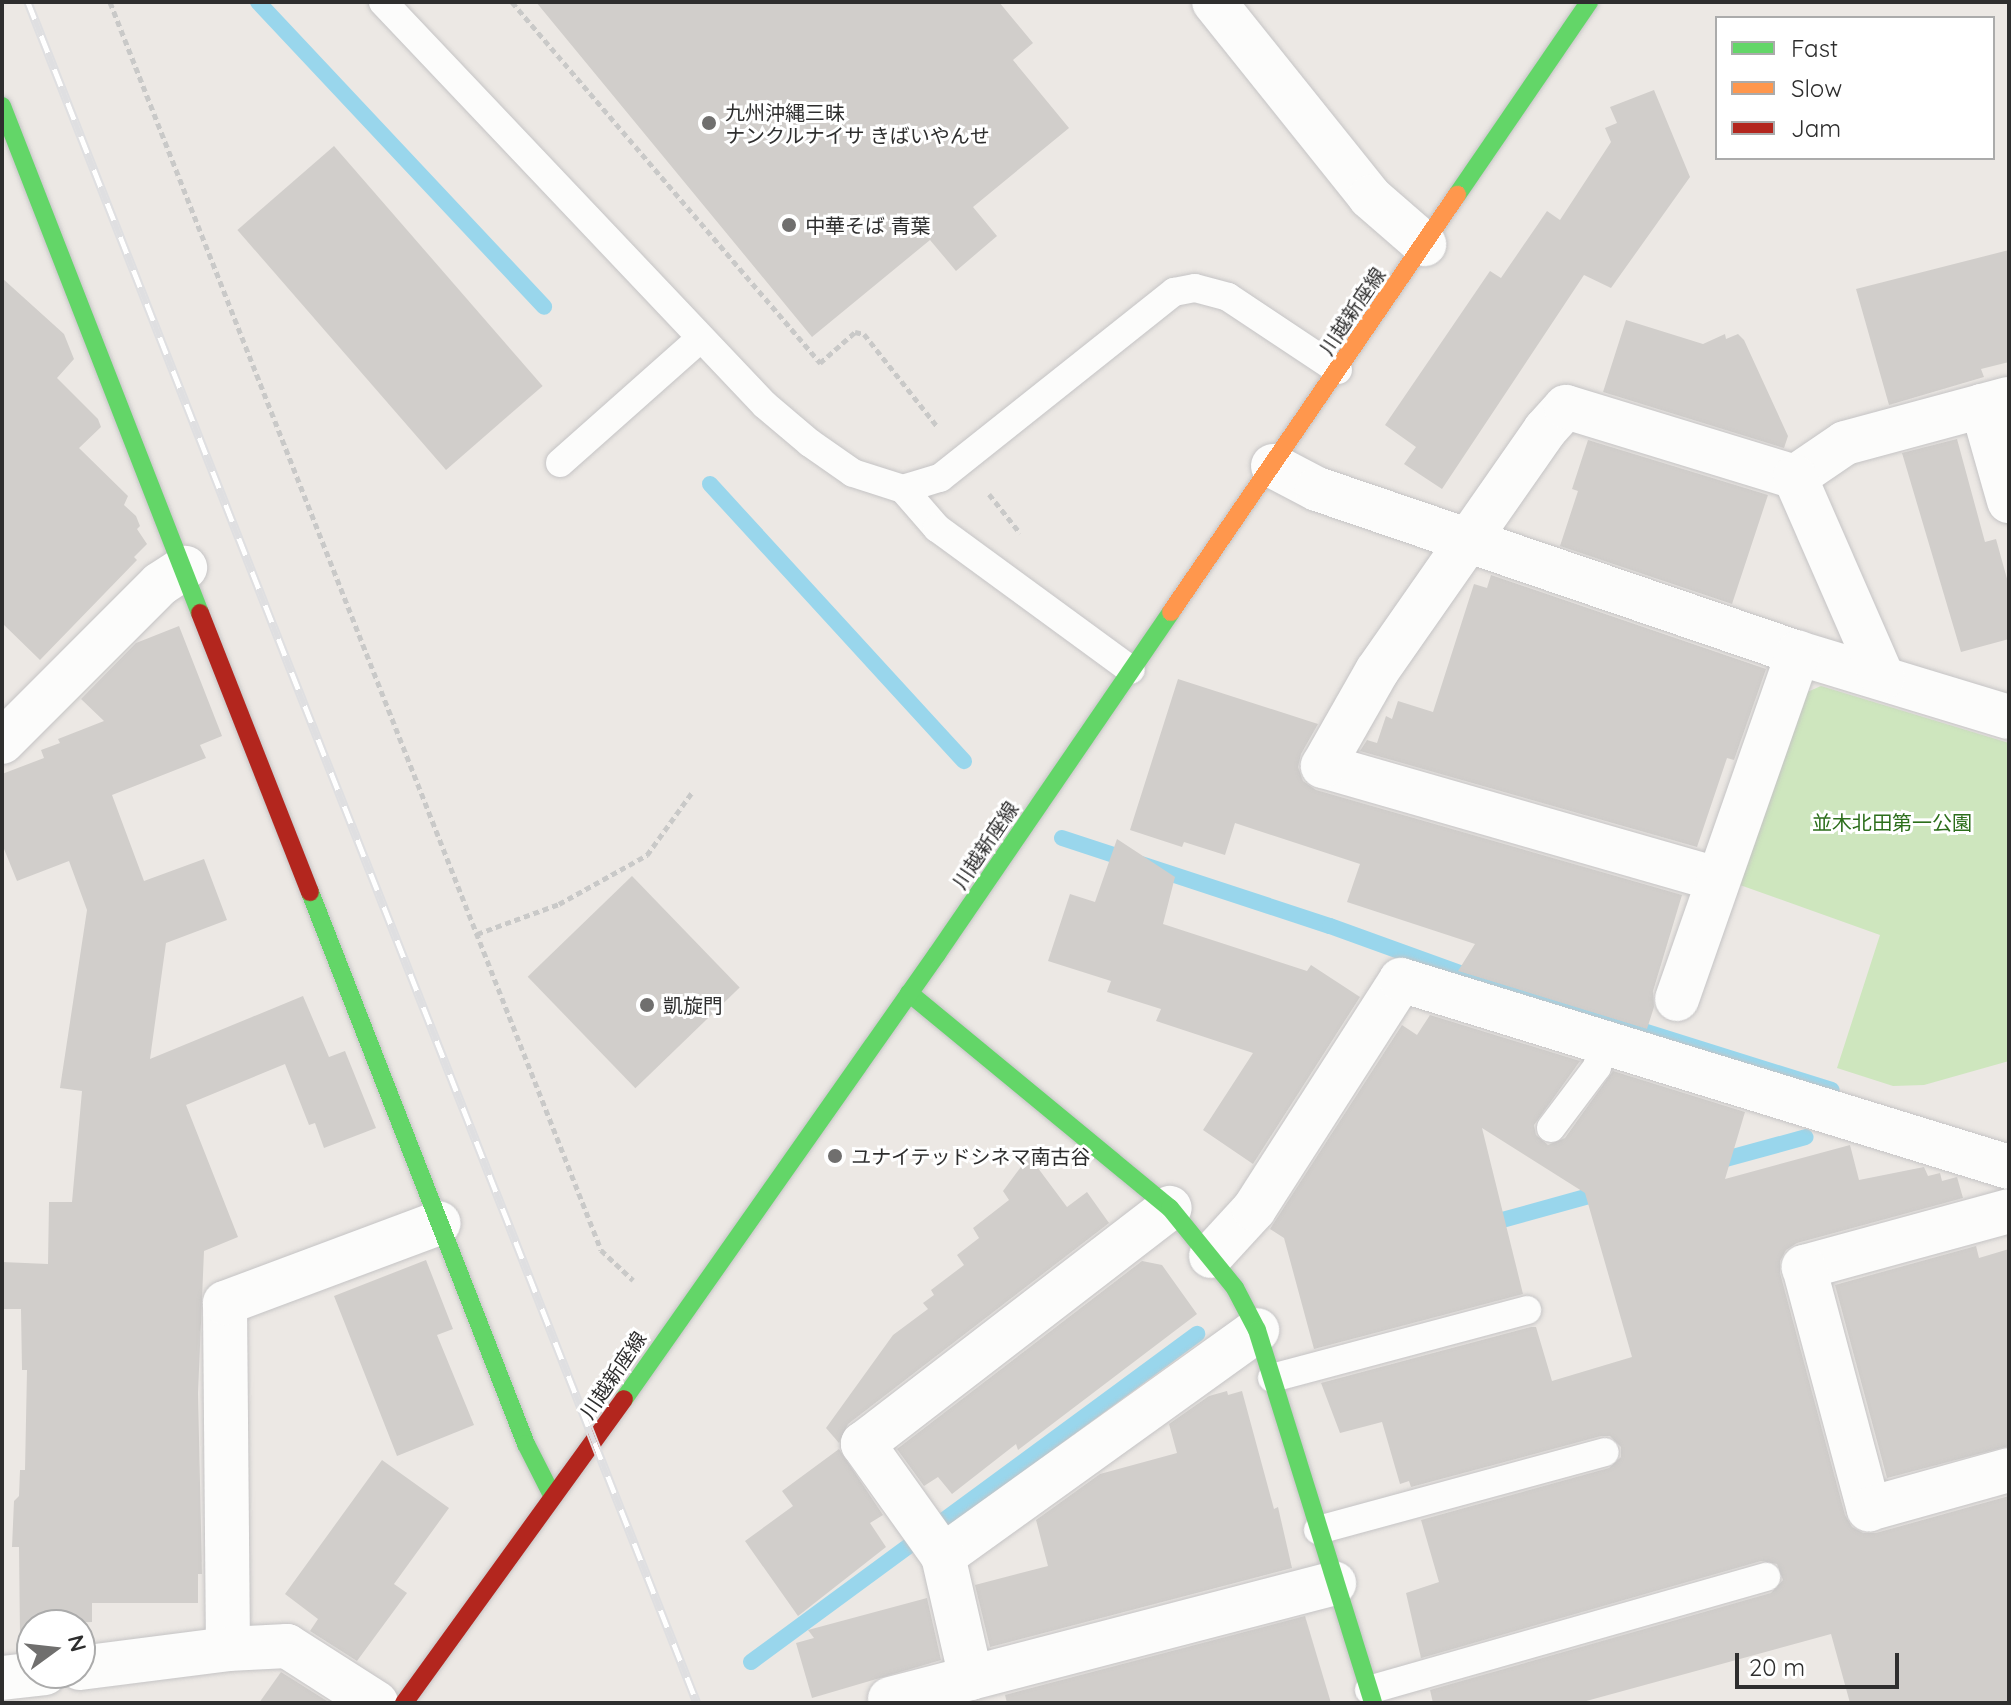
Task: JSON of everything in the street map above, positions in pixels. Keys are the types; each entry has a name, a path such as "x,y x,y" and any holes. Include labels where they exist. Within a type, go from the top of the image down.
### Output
{"street":[{"path":"1214,2 1370,197 1424,244"},
{"name":"川越新座線","path":"404,1703 909,993 1589,2"},
{"path":"2,106 10,152 185,568 526,1444 553,1497"},
{"path":"1795,477 1845,443 1996,402 2009,501"},
{"path":"1717,879 1323,766 1377,671 1545,430 1566,407 1795,477 1883,678"},
{"path":"1273,466 1317,489 1798,653 2009,717"},
{"path":"2,742 160,584 185,568"},
{"path":"1677,999 1798,653"},
{"path":"1211,1256 1254,1209 1401,980 2009,1167"},
{"path":"909,993 1170,1208 1235,1288 1257,1330 1371,1696"},
{"path":"971,1678 943,1556 863,1444 1170,1208"},
{"path":"2009,1211 1804,1267 1869,1509 2009,1470"},
{"path":"228,1649 225,1303 439,1223"},
{"path":"943,1556 1257,1330"},
{"path":"890,1699 1334,1583"},
{"path":"96,1666 228,1649 287,1646 376,1703"}],"lane":[{"path":"383,2 765,405 810,443 853,473 903,489 937,528 1131,670"},
{"path":"903,489 940,478 1174,292 1195,288 1228,297 1338,370"},
{"path":"560,463 701,338"},
{"path":"1551,1128 1597,1067 1603,1042"},
{"path":"1272,1378 1527,1310"},
{"path":"1318,1530 1605,1452"},
{"path":"1371,1696 1766,1577"}],"path":[{"path":"110,2 601,1250 633,1280"},
{"path":"512,2 820,363 855,332 864,334 938,427"},
{"path":"477,934 559,904 647,855 693,791"}],"green space":[{"name":"並木北田第一公園","path":"1821,686 2009,743 2009,1061 1924,1085 1893,1086 1837,1068 1880,935 1740,885 1798,696"}],"building":[{"path":"536,2 999,2 1033,43 1013,60 1069,128 973,207 997,236 956,271 930,240 812,337"},
{"path":"1654,90 1690,177 1611,288 1584,275 1442,489 1404,464 1416,447 1385,425 1490,271 1501,278 1547,211 1560,220 1611,142 1605,128 1617,123 1610,107"},
{"path":"334,146 543,386 446,470 237,230"},
{"path":"2009,250 2009,362 1981,369 1984,377 1889,405 1856,289"},
{"path":"2,278 64,334 74,359 57,378 98,419 101,427 79,448 128,496 124,505 136,516 140,526 137,529 147,544 134,557 137,560 40,660 2,623"},
{"path":"1626,320 1703,344 1725,334 1726,339 1738,334 1744,340 1788,436 1784,448 1603,392"},
{"path":"1957,439 1985,542 1996,539 2009,586 2009,639 1961,652 1902,453"},
{"path":"1588,440 1768,495 1732,604 1560,546 1578,491 1572,489"},
{"path":"1491,575 1766,669 1734,760 1727,758 1697,847 1360,751 1367,740 1377,743 1386,716 1392,719 1398,701 1433,712 1474,584 1487,588"},
{"path":"179,626 222,736 200,745 206,758 112,795 144,881 204,859 227,920 166,943 150,1059 303,996 329,1057 345,1051 376,1128 324,1148 315,1123 309,1125 285,1064 186,1105 238,1237 204,1251 198,1393 202,1574 198,1574 198,1603 92,1603 92,1609 20,1609 19,1547 12,1547 14,1501 19,1496 20,1470 25,1470 27,1370 22,1370 21,1309 2,1309 2,1262 48,1264 49,1202 72,1202 82,1091 60,1088 87,910 69,861 17,881 2,844 2,774 44,758 41,750 60,743 58,739 104,721 81,699 136,643"},
{"path":"1178,679 1318,724 1301,754 1298,767 1303,781 1316,790 1682,895 1653,991 1654,1007 1647,1029 1458,971 1475,944 1347,902 1360,864 1235,823 1225,855 1184,842 1182,847 1130,830"},
{"path":"1117,839 1175,877 1163,924 1307,971 1311,965 1360,997 1253,1164 1203,1130 1253,1053 1156,1021 1161,1009 1107,992 1111,981 1048,961 1070,894 1095,902"},
{"path":"632,876 740,987 635,1088 528,977"},
{"path":"1430,1015 1580,1061 1534,1125 1536,1135 1548,1145 1565,1138 1613,1071 1745,1112 1725,1179 1850,1145 1859,1180 1924,1167 1928,1176 1940,1173 1942,1181 1957,1177 1963,1198 1797,1243 1786,1250 1780,1261 1780,1273 1845,1515 1852,1527 1863,1533 1876,1533 2009,1496 2009,1703 1850,1703 1831,1634 1579,1703 1433,1703 1430,1690 1771,1593 1783,1580 1777,1564 1761,1561 1421,1658 1406,1593 1439,1582 1421,1520 1609,1468 1621,1457 1621,1447 1610,1436 1601,1436 1411,1487 1409,1481 1400,1484 1382,1422 1340,1433 1321,1383 1531,1327 1536,1327 1552,1381 1632,1357 1585,1193 1482,1128 1523,1294 1314,1349 1284,1238 1270,1229 1402,1025 1417,1035"},
{"path":"1029,1156 1067,1207 1087,1192 1109,1223 848,1424 839,1443 826,1428 893,1335 928,1309 923,1303 934,1295 931,1290 964,1265 957,1255 979,1238 973,1228 1009,1200 1003,1191"},
{"path":"1976,1246 1979,1258 2009,1249 2009,1446 1887,1478 1835,1285"},
{"path":"426,1260 453,1329 437,1335 474,1425 397,1456 334,1296"},
{"path":"1142,1261 1162,1265 1197,1314 1018,1450 1016,1444 952,1494 938,1477 924,1486 897,1449"},
{"path":"1227,1391 1228,1395 1242,1391 1274,1509 1278,1507 1292,1568 990,1647 975,1585 1048,1566 1036,1520 1100,1474 1177,1453 1169,1424 1209,1396"},
{"path":"839,1449 883,1515 870,1523 886,1547 798,1616 745,1541 793,1506 782,1491"},
{"path":"382,1460 449,1508 394,1584 407,1593 357,1661 310,1631 318,1619 285,1594"},
{"path":"927,1598 941,1660 812,1698 796,1643 814,1638 808,1630"},
{"path":"1305,1616 1331,1703 1007,1703 1005,1695"},
{"path":"281,1672 327,1701 259,1703"}],"waterway":[{"path":"258,2 544,307"},
{"path":"710,484 964,761"},
{"path":"1062,838 1330,926 1468,976 1832,1090"},
{"path":"1711,1163 1806,1137"},
{"path":"1484,1225 1604,1192"},
{"path":"751,1662 1197,1334"}],"railway":[{"path":"28,2 697,1703"}],"traffic: fast":[{"path":"1457,195 1589,2"},
{"path":"2,106 200,613"},
{"path":"624,1399 937,954 1171,612"},
{"path":"310,892 526,1444 553,1497"},
{"path":"909,993 1170,1208 1235,1288 1257,1330 1373,1703"}],"traffic: slow":[{"path":"1171,612 1457,195"}],"traffic: jam":[{"path":"200,613 310,892"},
{"path":"404,1703 624,1399"}],"place":[{"name":"九州沖縄三昧 ナンクルナイサ きばいやんせ","path":"709,123"},
{"name":"中華そば 青葉","path":"789,225"},
{"name":"凱旋門","path":"647,1005"},
{"name":"ユナイテッドシネマ南古谷","path":"835,1156"}]}
